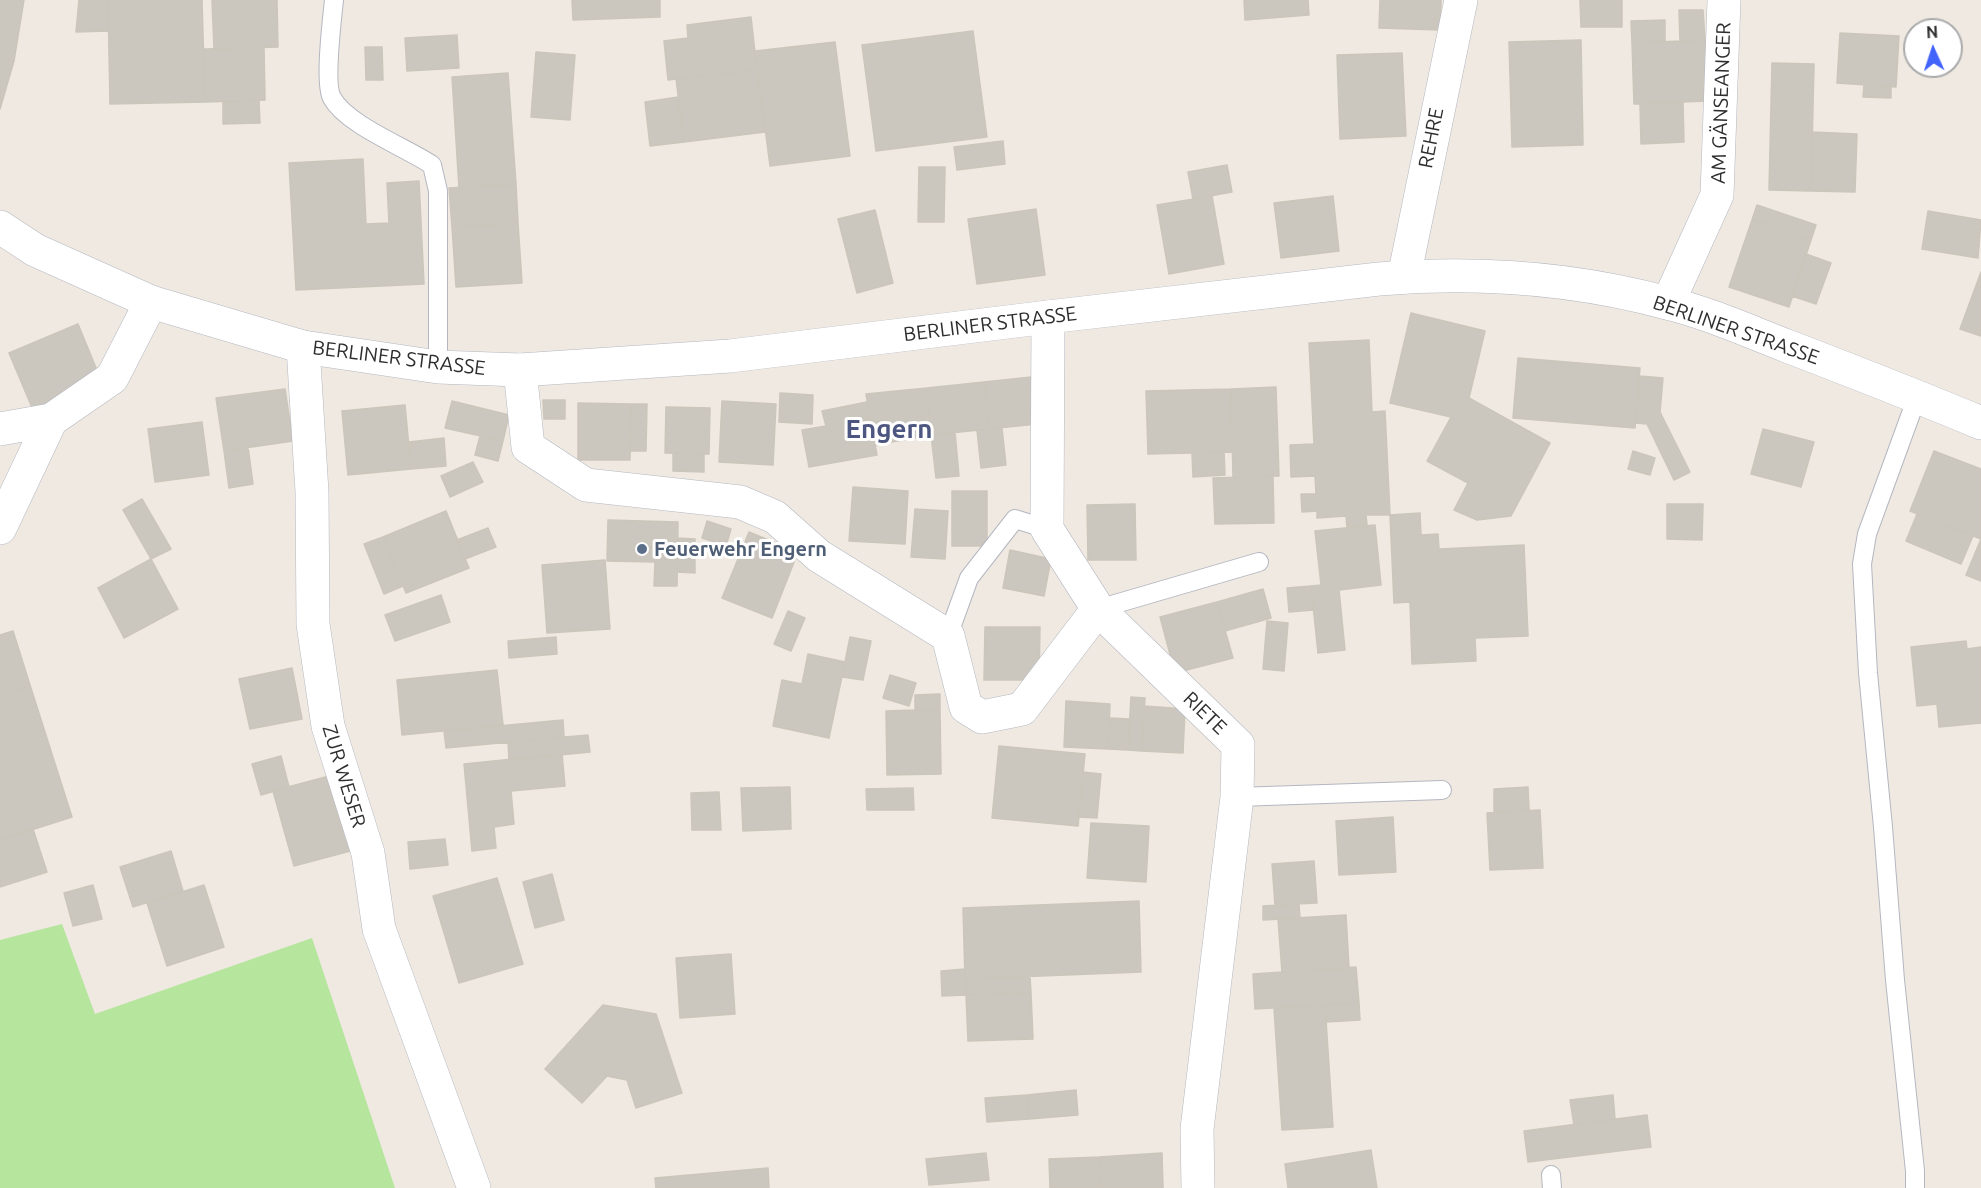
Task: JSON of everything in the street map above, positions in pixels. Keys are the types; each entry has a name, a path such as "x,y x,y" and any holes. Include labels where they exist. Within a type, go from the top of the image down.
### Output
{"street":[{"name":"REHRE","path":"1404,277 1461,0"},
{"name":"AM GÄNSEANGER","path":"1668,303 1717,195 1724,0"},
{"name":"BERLINER STRASSE","path":"0,227 35,250 151,302 303,347 438,367 520,370 730,356 1404,277 1502,277 1553,280 1668,303 1723,321 1981,423"},
{"path":"0,429 51,420 112,378 151,302"},
{"path":"1047,529 1048,317"},
{"name":"ZUR WESER","path":"303,347 312,492 313,624 328,726 368,853 379,929 474,1188"},
{"path":"520,370 528,447 586,485 740,502 775,517 819,556 948,636 966,707 982,717 1022,709 1098,609"},
{"path":"0,528 51,420"},
{"name":"RIETE","path":"1047,529 1098,609 1238,745 1237,797 1197,1129 1197,1188"}],"lane":[{"path":"334,0 329,64 331,96 350,118 432,165 438,191 438,367"},
{"path":"1915,1188 1868,673 1862,564 1867,534 1917,397"},
{"path":"948,636 969,578 1015,519 1047,529"},
{"path":"1098,609 1259,562"},
{"path":"1237,797 1442,790"}],"green space":[{"path":"62,924 95,1014 312,938 395,1188 0,1188 0,940"}],"building":[{"path":"0,0 24,0 14,61 0,57"},
{"path":"79,0 108,0 108,31 76,32"},
{"path":"108,0 202,0 205,102 110,104"},
{"path":"212,0 277,0 278,47 214,49"},
{"path":"572,0 660,0 660,17 573,20"},
{"path":"1244,0 1308,0 1309,15 1245,20"},
{"path":"1380,0 1441,0 1440,30 1379,28"},
{"path":"1580,0 1622,0 1622,27 1581,27"},
{"path":"1679,10 1703,10 1705,40 1680,41"},
{"path":"751,17 757,70 668,80 664,41 688,38 687,25"},
{"path":"1665,20 1665,42 1632,43 1631,21"},
{"path":"973,31 987,137 876,151 862,45"},
{"path":"1840,33 1899,36 1896,87 1837,83"},
{"path":"457,35 459,68 407,71 405,38"},
{"path":"1581,40 1583,145 1512,147 1509,42"},
{"path":"1705,40 1707,101 1634,104 1632,43"},
{"path":"835,42 850,156 770,166 755,51"},
{"path":"365,47 382,47 383,80 366,80"},
{"path":"264,48 265,100 205,102 203,49"},
{"path":"536,52 575,55 570,120 531,117"},
{"path":"1402,53 1406,136 1340,139 1337,55"},
{"path":"0,57 14,61 0,109"},
{"path":"1772,63 1814,64 1811,191 1769,190"},
{"path":"757,70 765,132 684,142 676,79"},
{"path":"508,73 516,184 459,188 452,77"},
{"path":"1864,85 1891,86 1891,98 1863,97"},
{"path":"678,97 684,142 650,146 645,102"},
{"path":"259,101 260,123 223,124 223,102"},
{"path":"1683,103 1684,142 1641,144 1640,104"},
{"path":"1812,132 1857,134 1855,192 1811,191"},
{"path":"1003,141 1005,164 957,170 954,147"},
{"path":"363,159 366,224 389,223 387,183 419,181 424,284 296,290 289,163"},
{"path":"1227,165 1232,192 1193,199 1188,172"},
{"path":"919,167 945,167 944,222 918,222"},
{"path":"516,184 518,223 452,227 449,188"},
{"path":"1212,196 1224,264 1169,274 1157,205"},
{"path":"1333,196 1339,251 1281,258 1274,203"},
{"path":"1757,205 1816,225 1811,240 1752,220"},
{"path":"1036,209 1045,275 977,284 968,219"},
{"path":"875,210 893,283 857,293 838,219"},
{"path":"1928,211 1981,220 1978,258 1922,249"},
{"path":"1752,220 1811,240 1789,307 1729,287"},
{"path":"518,223 522,283 456,287 452,227"},
{"path":"1806,254 1831,263 1816,304 1792,296"},
{"path":"1981,272 1981,336 1960,329"},
{"path":"1411,313 1485,331 1469,398 1550,443 1511,516 1477,520 1454,510 1468,483 1427,461 1451,417 1390,403"},
{"path":"78,324 101,380 33,410 9,353"},
{"path":"1369,340 1372,412 1385,411 1390,515 1366,515 1367,525 1347,527 1346,516 1317,518 1317,511 1302,512 1301,494 1316,494 1315,476 1291,477 1290,445 1314,444 1309,343"},
{"path":"1518,358 1640,368 1635,428 1513,418"},
{"path":"1041,376 1046,423 989,429 984,382"},
{"path":"1640,376 1663,378 1660,412 1690,472 1674,480 1647,424 1636,423"},
{"path":"984,382 989,429 931,435 927,388"},
{"path":"1276,387 1279,476 1233,477 1231,389"},
{"path":"927,388 931,435 875,445 866,394"},
{"path":"285,389 293,441 224,451 216,398"},
{"path":"1231,389 1232,452 1148,454 1146,391"},
{"path":"780,393 813,395 812,424 779,422"},
{"path":"543,400 565,400 565,419 544,419"},
{"path":"452,401 509,415 503,441 445,428"},
{"path":"722,401 776,404 773,465 719,462"},
{"path":"867,402 877,455 809,467 802,430 826,426 822,411"},
{"path":"578,403 631,404 630,460 578,460"},
{"path":"631,404 647,404 646,451 630,451"},
{"path":"405,405 411,469 348,475 342,411"},
{"path":"666,407 710,408 709,454 665,453"},
{"path":"202,422 209,475 155,482 148,429"},
{"path":"1002,428 1006,465 981,468 977,430"},
{"path":"1763,429 1814,442 1801,487 1751,474"},
{"path":"955,432 959,476 936,478 931,435"},
{"path":"480,436 503,441 498,461 475,455"},
{"path":"444,438 446,466 411,469 409,442"},
{"path":"248,447 253,484 229,488 224,451"},
{"path":"1633,451 1655,458 1650,475 1628,469"},
{"path":"1934,451 1981,469 1981,539 1910,511"},
{"path":"1224,452 1225,475 1193,477 1192,453"},
{"path":"673,453 704,454 704,472 673,471"},
{"path":"473,462 483,482 450,497 441,476"},
{"path":"1273,476 1274,523 1215,524 1213,478"},
{"path":"853,487 908,491 905,544 849,541"},
{"path":"952,491 987,491 987,546 952,546"},
{"path":"142,499 171,549 151,559 123,510"},
{"path":"1135,504 1136,560 1088,560 1087,505"},
{"path":"1667,504 1703,504 1702,540 1667,539"},
{"path":"915,509 948,511 945,559 911,557"},
{"path":"446,511 469,568 406,593 383,537"},
{"path":"1420,513 1421,535 1438,534 1439,549 1524,545 1528,636 1475,638 1476,661 1412,664 1410,602 1394,603 1390,515"},
{"path":"1917,514 1973,536 1961,564 1906,541"},
{"name":"Feuerwehr Engern","path":"608,520 678,522 677,586 654,586 655,562 607,561"},
{"path":"707,521 731,529 726,546 702,538"},
{"path":"1375,525 1381,585 1339,590 1345,650 1318,653 1311,586 1321,585 1315,531"},
{"path":"488,528 496,547 465,559 457,540"},
{"path":"749,532 798,552 772,618 722,598"},
{"path":"383,537 403,586 384,594 364,544"},
{"path":"678,538 695,539 695,573 677,572"},
{"path":"1981,539 1981,581 1966,575"},
{"path":"1010,550 1051,559 1044,596 1003,588"},
{"path":"151,559 178,609 124,638 98,588"},
{"path":"605,560 610,629 547,633 542,565"},
{"path":"1311,586 1313,610 1289,612 1287,588"},
{"path":"1263,589 1271,618 1225,631 1217,602"},
{"path":"441,595 450,622 395,641 385,615"},
{"path":"1217,602 1233,658 1175,673 1160,617"},
{"path":"788,611 805,618 791,651 774,644"},
{"path":"1267,621 1288,623 1284,671 1263,669"},
{"path":"985,627 1040,627 1039,680 984,680"},
{"path":"13,631 30,685 0,695 0,635"},
{"path":"556,637 557,654 509,658 508,641"},
{"path":"850,637 871,641 863,680 842,677"},
{"path":"1966,641 1967,649 1981,647 1981,723 1939,727 1937,704 1917,706 1911,647"},
{"path":"808,654 845,662 829,738 773,726 782,680 802,684"},
{"path":"292,668 302,719 250,729 239,679"},
{"path":"497,670 503,725 402,735 397,680"},
{"path":"890,675 916,683 909,706 883,698"},
{"path":"30,685 72,817 0,840 0,695"},
{"path":"940,694 940,710 915,710 915,695"},
{"path":"1131,697 1145,698 1142,751 1128,750"},
{"path":"1066,701 1110,704 1108,749 1064,747"},
{"path":"1144,706 1185,709 1183,753 1142,751"},
{"path":"940,710 941,774 887,775 886,711"},
{"path":"1110,718 1130,719 1128,750 1108,749"},
{"path":"563,720 564,737 446,748 444,731"},
{"path":"588,735 590,752 509,760 508,742"},
{"path":"999,746 1085,754 1078,826 992,818"},
{"path":"562,754 565,786 511,791 514,824 494,827 496,848 472,851 464,764"},
{"path":"281,756 289,787 261,795 252,764"},
{"path":"1083,772 1101,774 1097,818 1079,817"},
{"path":"333,775 354,850 294,866 273,791"},
{"path":"790,787 791,829 743,831 741,788"},
{"path":"1528,787 1529,810 1494,812 1494,789"},
{"path":"913,788 914,810 867,810 866,789"},
{"path":"719,792 721,830 692,830 691,793"},
{"path":"1540,810 1543,868 1490,870 1487,813"},
{"path":"1393,817 1396,872 1339,875 1336,821"},
{"path":"1091,823 1149,826 1146,882 1087,878"},
{"path":"33,829 47,872 0,887 0,840"},
{"path":"445,839 448,865 410,869 408,842"},
{"path":"171,851 183,891 133,907 120,867"},
{"path":"1314,861 1317,903 1275,905 1272,864"},
{"path":"552,874 564,920 535,928 523,882"},
{"path":"497,878 523,964 459,983 433,896"},
{"path":"93,885 102,919 73,926 64,893"},
{"path":"204,885 224,947 167,966 147,903"},
{"path":"1139,901 1141,972 965,979 963,908"},
{"path":"1299,904 1300,918 1263,920 1263,906"},
{"path":"1346,915 1349,968 1282,972 1278,919"},
{"path":"731,954 735,1014 680,1018 676,958"},
{"path":"1356,967 1359,1003 1255,1009 1253,974"},
{"path":"965,969 966,995 942,996 941,971"},
{"path":"1030,976 1031,993 966,995 965,979"},
{"path":"1031,993 1033,1039 968,1041 966,995"},
{"path":"1359,1003 1360,1020 1326,1022 1325,1005"},
{"path":"603,1005 656,1014 682,1093 636,1108 627,1080 607,1076 582,1103 545,1069"},
{"path":"1325,1005 1333,1127 1282,1130 1274,1008"},
{"path":"1076,1090 1078,1115 1029,1119 1027,1095"},
{"path":"1027,1095 1029,1119 987,1122 985,1098"},
{"path":"1613,1095 1615,1119 1574,1125 1570,1100"},
{"path":"1647,1115 1651,1147 1528,1162 1524,1131"},
{"path":"1371,1150 1377,1188 1288,1188 1285,1164"},
{"path":"986,1153 989,1180 929,1185 926,1159"},
{"path":"1162,1153 1163,1188 1100,1188 1099,1157"},
{"path":"1099,1157 1100,1188 1050,1188 1049,1159"},
{"path":"768,1168 769,1188 656,1188 655,1178"}],"place":[{"name":"Feuerwehr Engern","path":"642,549"}],"district":[{"name":"Engern","path":"889,429"}]}
